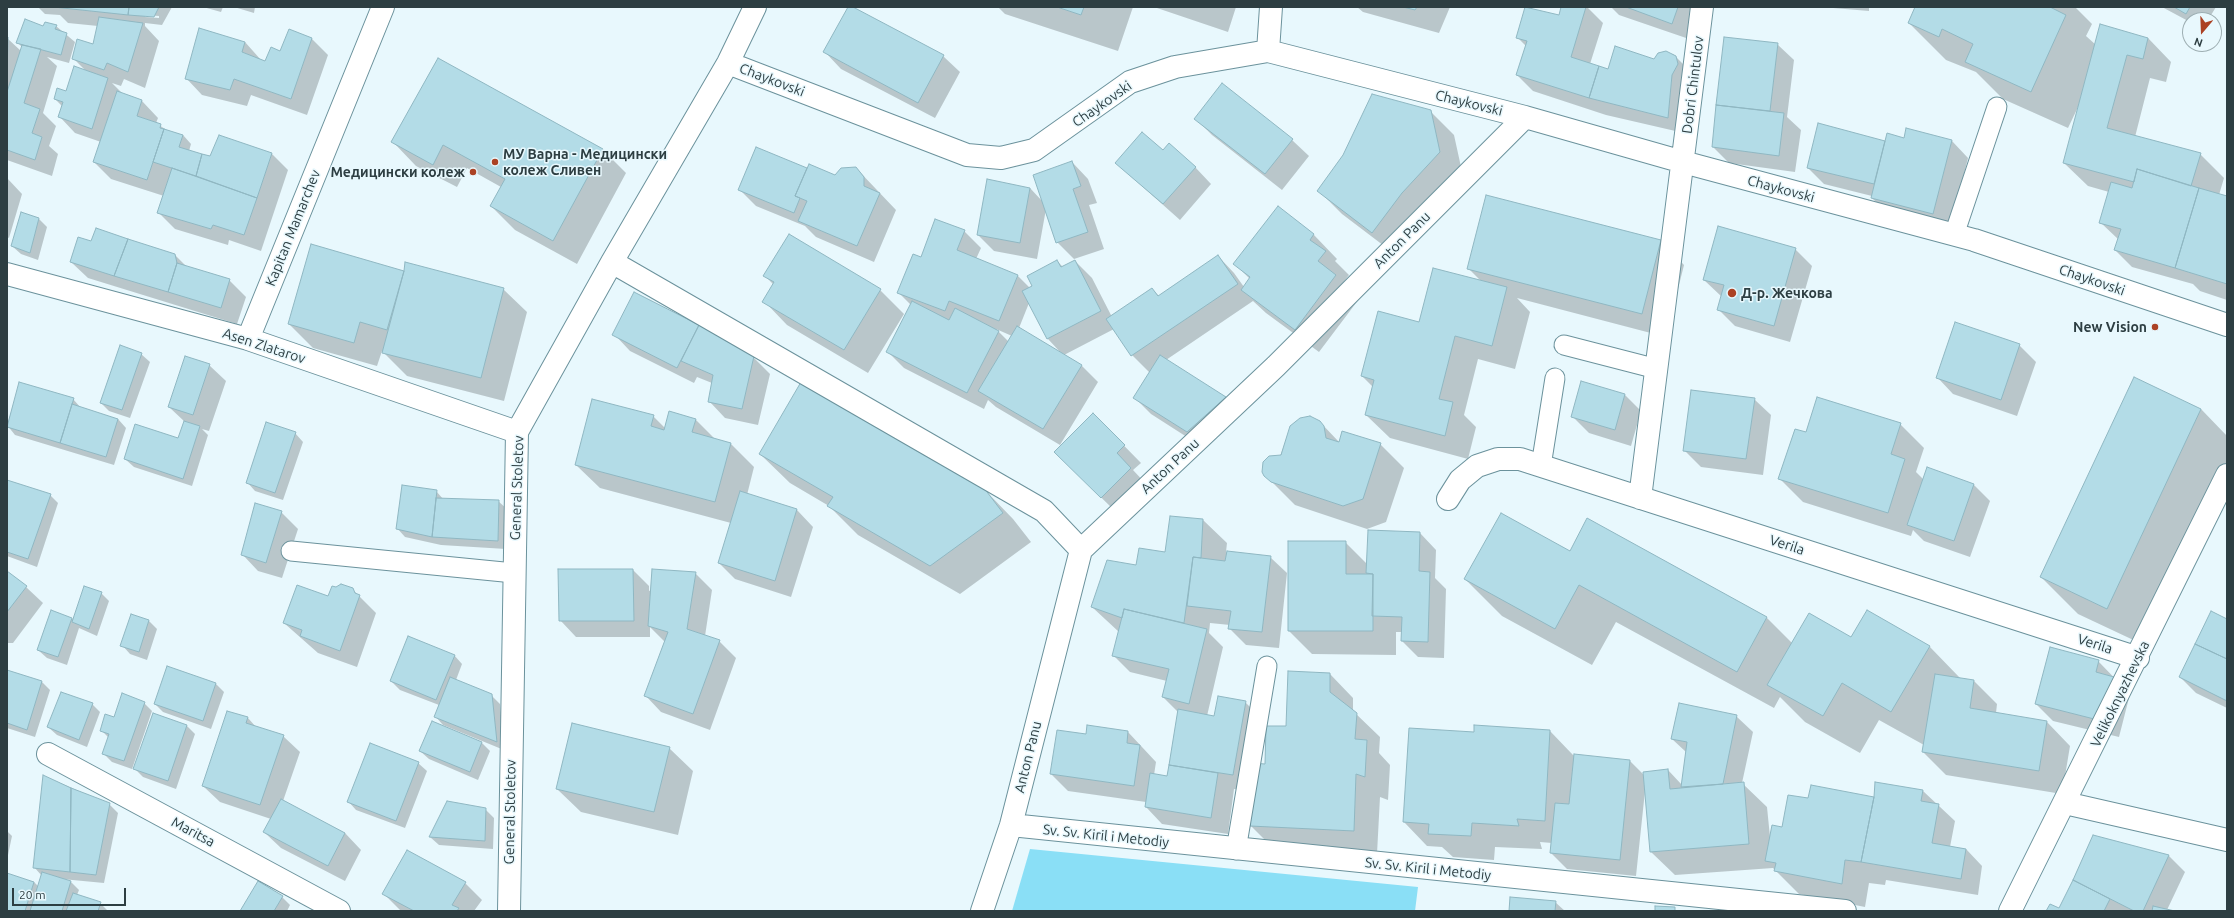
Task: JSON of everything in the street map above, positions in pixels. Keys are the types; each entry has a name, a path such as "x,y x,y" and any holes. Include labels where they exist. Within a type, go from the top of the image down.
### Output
{"street":[{"name":"Kapitan Mamarchev","path":"248,339 383,7"},
{"name":"General Stoletov","path":"509,911 517,432 612,262 728,63 755,7"},
{"path":"1268,51 1271,7"},
{"name":"Dobri Chintulov","path":"1640,498 1702,7"},
{"name":"Chaykovski","path":"728,63 967,155 1001,158 1034,150 1130,82 1175,67 1268,51 1525,117 1683,162 1954,235 2227,325"},
{"name":"Anton Panu","path":"982,911 1011,825 1081,550 1276,366 1525,117"},
{"path":"612,262 1044,511 1081,550"},
{"name":"Asen Zlatarov","path":"7,274 248,339 517,432"},
{"name":"Verila","path":"1448,499 1460,480 1477,466 1498,459 1520,459 2138,658"},
{"name":"Velikoknyazhevska","path":"2010,911 2138,658 2227,475"},
{"name":"Maritsa","path":"48,754 339,911"},
{"path":"2065,803 2227,840"},
{"name":"Sv. Sv. Kiril i Metodiy","path":"1011,825 1236,850 1846,911"}],"lane":[{"path":"1954,235 1998,107"},
{"path":"1564,345 1657,369"},
{"path":"1541,466 1555,378"},
{"path":"291,551 514,573"},
{"path":"1236,850 1267,666"}],"shaded area":[{"path":"1030,849 1418,887 1415,911 1012,911"}],"building":[{"path":"53,7 129,7 128,15"},
{"path":"129,7 159,7 154,17 128,15"},
{"path":"848,7 853,7 944,55 918,103 823,52"},
{"path":"1057,7 1084,7 1081,15"},
{"path":"1403,7 1417,7 1415,10"},
{"path":"1525,7 1559,15 1561,7 1586,7 1571,57 1599,66 1589,98 1516,75 1527,41 1516,38"},
{"path":"1626,7 1678,7 1672,24"},
{"path":"1915,7 2050,7 2066,15 2031,92 1965,62 1973,44 1942,29 1939,37 1908,23"},
{"path":"2174,7 2190,7 2187,12 2183,12"},
{"path":"99,17 143,23 128,72 107,63 104,70 72,59 77,39 93,44"},
{"path":"25,19 43,26 45,22 57,25 55,29 67,33 61,55 16,43"},
{"path":"2100,24 2148,38 2143,59 2127,55 2107,128 2201,153 2191,186 2137,169 2134,182 2063,163"},
{"path":"199,28 245,42 242,52 265,61 271,47 280,51 289,29 312,38 291,99 234,79 230,90 185,79"},
{"path":"7,37 8,37 7,78"},
{"path":"1724,37 1778,43 1770,111 1716,105"},
{"path":"22,45 41,49 24,103 40,109 32,133 42,137 35,160 7,150 7,92"},
{"path":"1615,46 1654,59 1658,53 1666,51 1676,56 1678,64 1672,75 1668,118 1589,98 1599,66 1608,69"},
{"path":"438,58 603,149 553,241 490,206 505,179 443,145 433,165 391,142"},
{"path":"74,66 108,78 92,129 58,117 63,102 54,99 57,88 66,91"},
{"path":"1222,83 1293,139 1265,174 1194,119"},
{"path":"117,91 142,100 137,116 161,124 160,128 164,129 147,180 93,162"},
{"path":"1372,94 1431,110 1440,152 1402,193 1372,233 1317,191 1343,155"},
{"path":"1716,105 1784,113 1779,156 1712,147"},
{"path":"1818,123 1885,141 1874,184 1807,168"},
{"path":"1906,128 1952,140 1933,214 1871,198 1887,133 1904,138"},
{"path":"164,129 183,135 179,147 202,154 196,176 153,162"},
{"path":"1142,132 1163,150 1169,143 1196,167 1163,204 1115,163"},
{"path":"219,135 272,153 257,198 196,176 202,154 210,156"},
{"path":"756,147 807,168 795,196 800,198 794,213 738,190"},
{"path":"1072,161 1081,186 1073,189 1088,232 1056,243 1033,175"},
{"path":"809,164 835,175 841,168 856,167 864,177 864,186 880,193 857,246 798,221 807,201 795,196"},
{"path":"172,168 257,198 244,235 213,225 211,229 157,213"},
{"path":"2137,169 2199,188 2175,268 2114,250 2121,229 2099,223 2111,182 2132,188"},
{"path":"987,179 1030,188 1020,243 977,235"},
{"path":"2199,188 2227,196 2227,284 2175,268"},
{"path":"1486,195 1661,240 1642,314 1467,269"},
{"path":"1278,206 1314,234 1310,240 1326,251 1318,261 1336,275 1295,330 1241,290 1250,277 1233,264"},
{"path":"21,212 39,218 30,253 11,246"},
{"path":"935,219 965,230 957,250 1018,275 999,321 949,301 945,311 897,293 913,254 921,257"},
{"path":"1718,226 1796,248 1774,326 1717,310 1724,285 1703,280"},
{"path":"96,228 128,239 114,276 70,262 78,237 91,241"},
{"path":"789,234 881,289 844,350 762,302 774,282 763,276"},
{"path":"128,239 175,254 177,263 168,292 114,276"},
{"path":"311,244 404,271 387,330 360,322 354,343 288,324"},
{"path":"1218,255 1238,284 1131,356 1106,319 1152,288 1158,296"},
{"path":"1057,260 1061,267 1075,260 1101,311 1047,339 1022,291 1032,286 1027,276"},
{"path":"405,262 504,288 481,378 382,353 404,271"},
{"path":"177,263 230,279 221,308 168,292"},
{"path":"1433,268 1507,287 1492,346 1455,336 1439,399 1453,402 1445,436 1365,415 1374,380 1361,376 1378,311 1419,322"},
{"path":"634,292 699,325 677,368 612,335"},
{"path":"912,301 949,320 955,308 999,331 967,393 886,352"},
{"path":"1955,322 2020,344 2001,400 1936,378"},
{"path":"699,325 754,356 742,409 708,402 713,375 681,361"},
{"path":"1017,326 1082,365 1043,429 978,391"},
{"path":"120,345 142,353 122,410 100,403"},
{"path":"1160,355 1226,397 1187,432 1133,398"},
{"path":"185,356 210,364 193,415 168,407"},
{"path":"2134,377 2201,409 2107,609 2040,577"},
{"path":"1581,381 1625,394 1615,430 1571,417"},
{"path":"19,382 74,398 60,443 7,427"},
{"path":"801,382 984,488 1003,513 930,566 827,506 833,497 759,454"},
{"path":"1691,390 1755,398 1746,459 1683,451"},
{"path":"1817,397 1901,423 1891,454 1905,459 1888,513 1778,479 1795,429 1806,432"},
{"path":"592,399 654,415 651,426 664,430 669,411 696,419 692,432 731,443 715,502 575,465"},
{"path":"72,404 118,419 106,457 60,443"},
{"path":"1093,413 1125,445 1117,453 1131,468 1101,498 1054,452"},
{"path":"1310,416 1320,421 1324,426 1326,438 1339,442 1342,431 1381,443 1363,499 1343,506 1271,482 1264,476 1262,472 1263,462 1269,456 1281,455 1290,426 1300,418"},
{"path":"184,421 200,426 183,479 124,459 135,424 178,438"},
{"path":"266,422 296,432 275,493 246,483"},
{"path":"1927,467 1974,484 1954,541 1907,525"},
{"path":"7,480 51,494 28,559 7,552"},
{"path":"402,485 437,490 432,537 396,529"},
{"path":"740,491 797,509 775,581 718,563"},
{"path":"436,498 499,500 498,541 432,537"},
{"path":"255,503 282,511 266,563 241,555"},
{"path":"1501,513 1570,551 1587,518 1767,617 1737,672 1579,585 1555,629 1464,579"},
{"path":"1170,516 1203,519 1201,558 1193,557 1184,623 1124,609 1122,618 1091,607 1107,560 1136,565 1139,548 1165,552"},
{"path":"1368,530 1420,532 1419,571 1430,572 1428,642 1401,641 1402,617 1372,616 1373,574 1366,573"},
{"path":"1288,541 1346,541 1346,574 1373,574 1373,631 1288,631"},
{"path":"1227,551 1271,556 1262,632 1228,629 1231,611 1187,606 1193,557 1225,561"},
{"path":"558,569 633,569 634,621 559,621"},
{"path":"652,569 696,572 687,629 720,640 693,714 644,696 668,632 648,626"},
{"path":"7,571 27,586 7,612"},
{"path":"341,584 353,588 355,593 360,595 340,651 300,636 302,630 283,623 297,585 328,596 332,586 336,587"},
{"path":"84,586 102,592 89,629 72,622"},
{"path":"1124,609 1207,629 1189,704 1162,697 1169,669 1112,656"},
{"path":"51,610 72,618 58,657 37,650"},
{"path":"1867,610 1930,646 1891,712 1842,683 1823,716 1767,685 1809,613 1851,637"},
{"path":"2211,611 2227,619 2227,659 2195,644"},
{"path":"131,614 149,620 139,652 120,646"},
{"path":"408,636 455,655 436,700 390,681"},
{"path":"2195,644 2227,659 2227,701 2179,677"},
{"path":"2050,647 2099,660 2096,672 2114,677 2102,721 2035,704"},
{"path":"167,666 216,683 203,721 154,704"},
{"path":"7,670 42,681 27,730 7,723"},
{"path":"1288,671 1330,673 1330,692 1357,713 1355,739 1367,740 1365,777 1356,774 1354,831 1250,826 1253,763 1265,764 1266,726 1286,726"},
{"path":"1935,674 1974,680 1970,708 2047,721 2039,771 1922,752"},
{"path":"450,677 492,694 497,742 434,717"},
{"path":"61,692 93,703 79,740 47,727"},
{"path":"122,693 145,702 124,761 102,754 109,734 100,731 105,714 114,717"},
{"path":"1218,696 1246,701 1233,775 1169,765 1178,709 1214,716"},
{"path":"1679,703 1737,715 1723,784 1681,787 1687,742 1671,739"},
{"path":"227,711 248,717 246,723 284,735 260,805 202,786"},
{"path":"153,713 187,725 168,781 133,769"},
{"path":"432,721 482,742 470,772 419,751"},
{"path":"572,723 670,747 654,812 556,789"},
{"path":"1087,725 1128,731 1127,743 1140,745 1134,786 1050,774 1057,730 1086,734"},
{"path":"1474,725 1550,730 1545,821 1517,819 1519,826 1472,823 1471,836 1428,834 1429,824 1403,822 1409,728 1474,732"},
{"path":"370,743 419,762 396,821 347,802"},
{"path":"1574,754 1630,760 1620,860 1550,853 1555,803 1569,804"},
{"path":"1169,765 1218,773 1211,818 1145,807 1150,773 1167,776"},
{"path":"1668,769 1670,789 1744,782 1749,844 1650,852 1643,772"},
{"path":"43,775 71,788 70,872 33,868"},
{"path":"1875,782 1923,790 1921,801 1939,804 1932,843 1966,849 1961,879 1861,862 1874,797"},
{"path":"1811,785 1874,797 1861,862 1845,860 1842,884 1774,871 1776,863 1765,861 1772,825 1782,827 1788,795 1808,798"},
{"path":"71,788 110,803 96,875 70,872"},
{"path":"281,799 345,833 328,866 263,832"},
{"path":"447,801 486,808 485,841 429,837"},
{"path":"2093,835 2169,855 2143,911 2134,911 2073,880"},
{"path":"407,850 466,882 452,905 459,908 457,911 414,911 382,894"},
{"path":"42,872 71,881 62,911 30,911"},
{"path":"7,873 34,882 25,911 7,911"},
{"path":"2073,880 2110,899 2104,911 2046,911 2050,904 2059,908"},
{"path":"258,881 283,896 274,911 240,911"},
{"path":"73,893 101,902 98,911 66,911"},
{"path":"1510,897 1556,901 1555,911 1509,911"},
{"path":"1655,906 1675,907 1675,911 1655,911"},
{"path":"2153,906 2175,911 2152,911"}],"place":[{"name":"МУ Варна - Медицински колеж Сливен","path":"495,162"},
{"name":"Медицински колеж","path":"473,172"},
{"name":"Д-р. Жечкова","path":"1732,293"},
{"name":"New Vision","path":"2155,327"}]}
